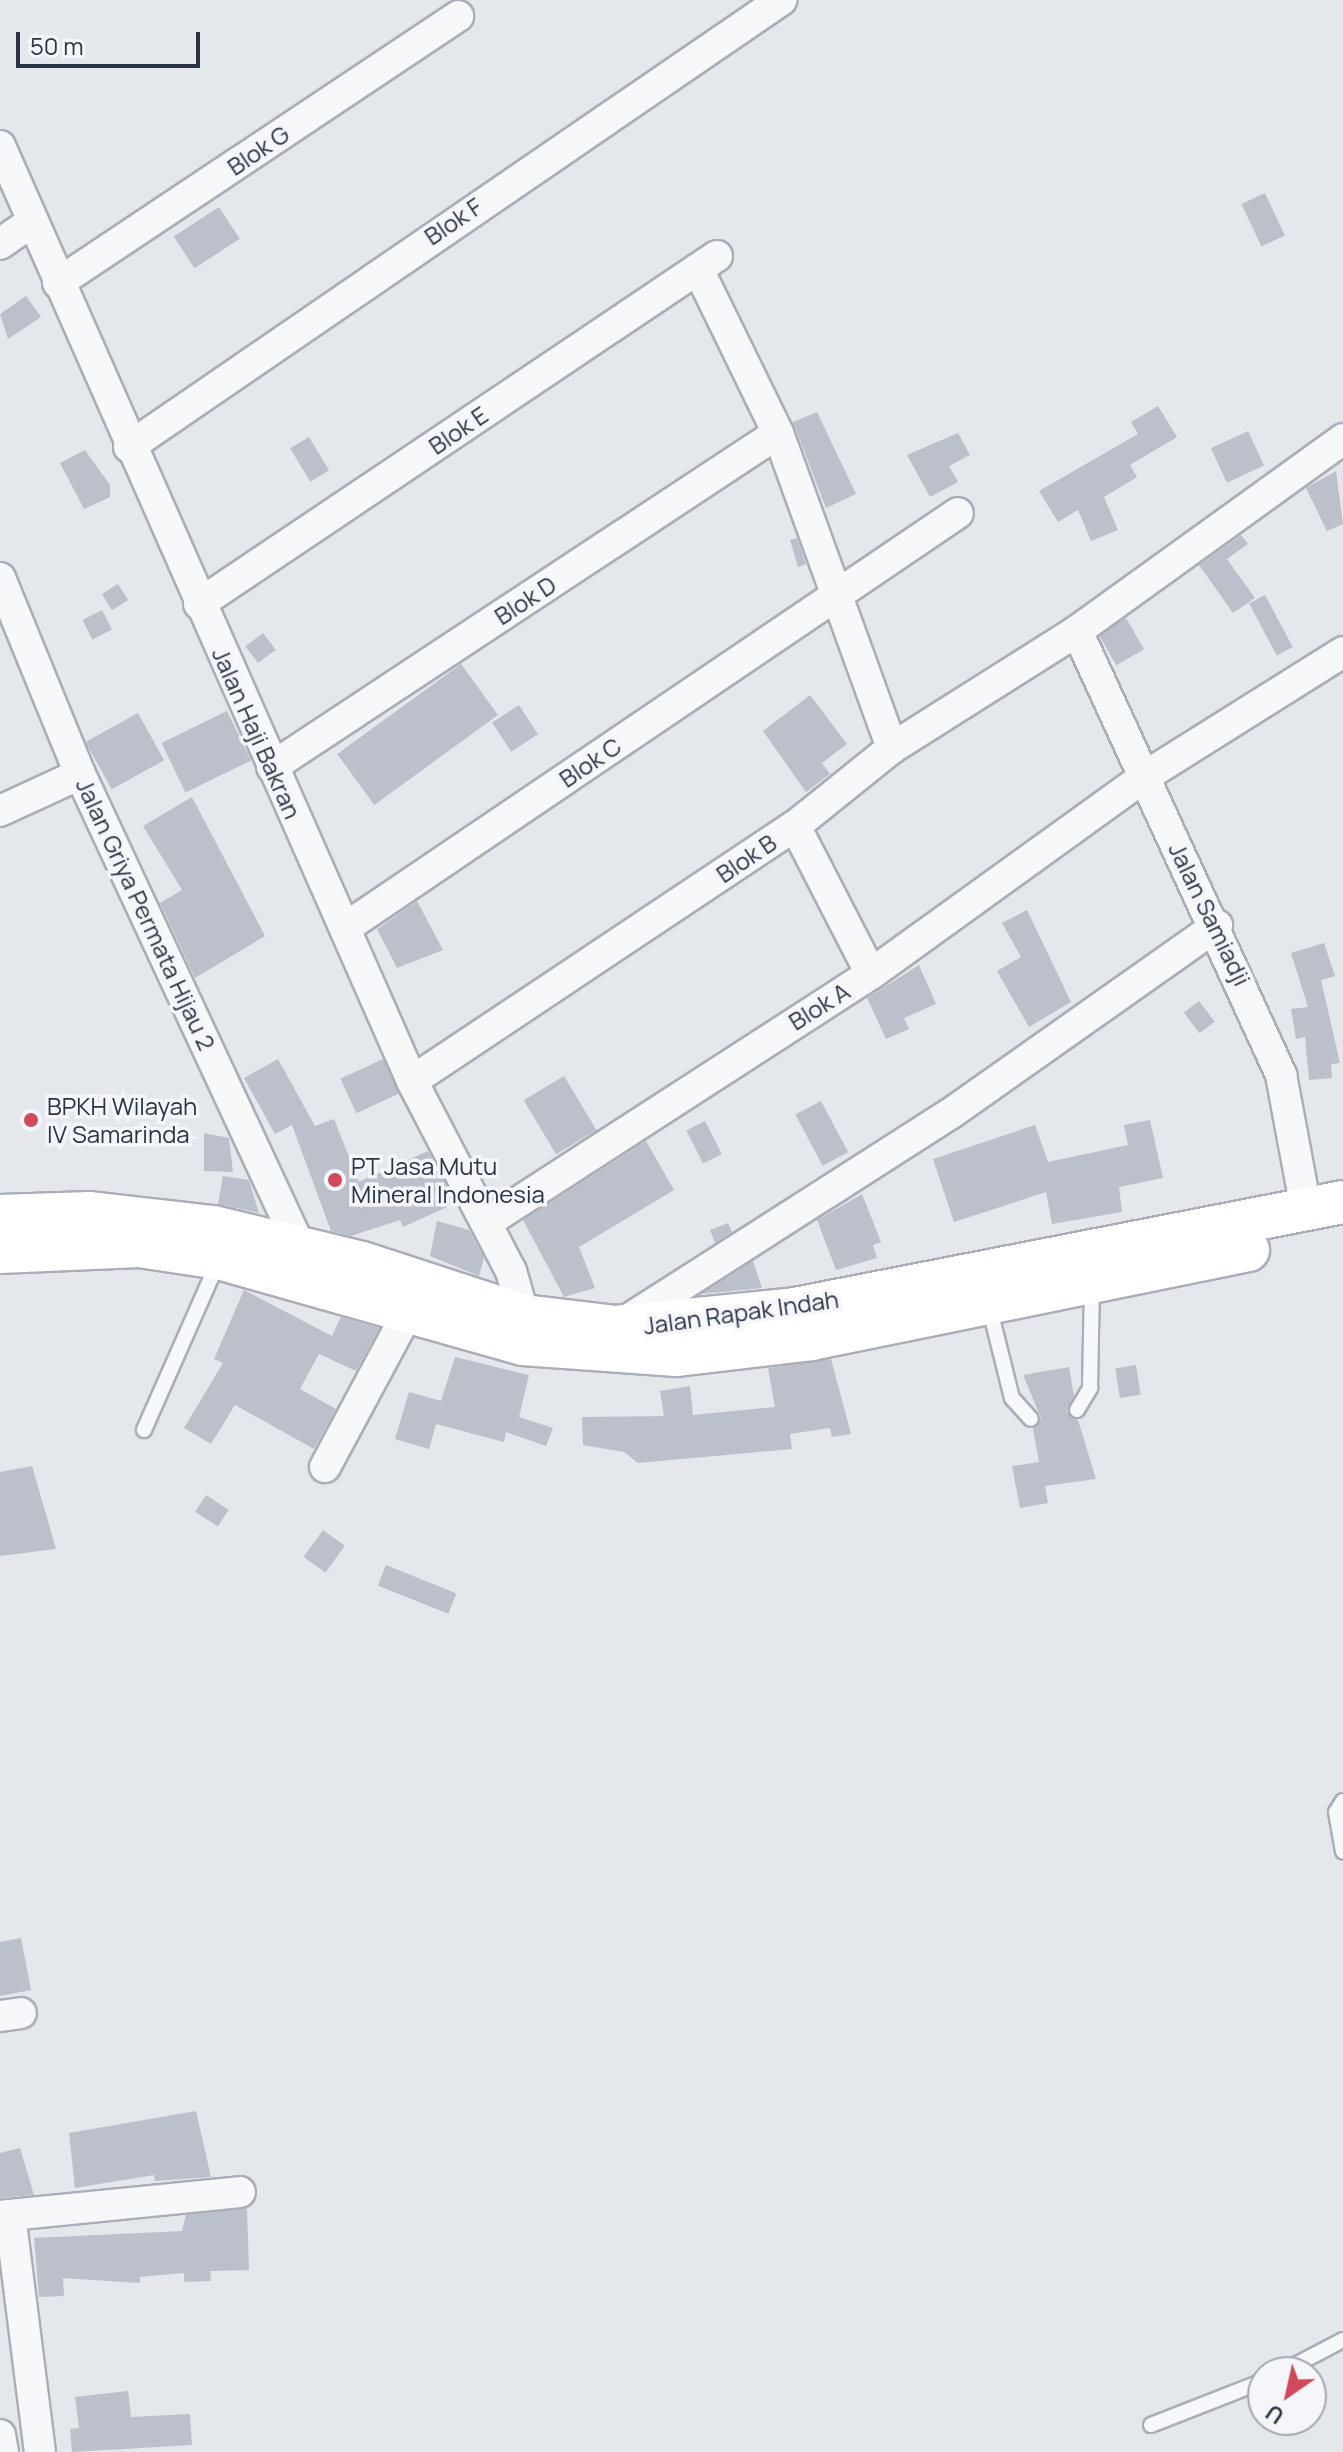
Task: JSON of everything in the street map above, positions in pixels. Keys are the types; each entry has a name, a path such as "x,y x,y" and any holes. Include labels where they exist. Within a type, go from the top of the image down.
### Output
{"main road":[{"name":"Jalan Rapak Indah","path":"1089,1267 1324,1205"},
{"name":"Jalan Rapak Indah","path":"0,1216 147,1217 300,1247 524,1316 616,1327 983,1287 1089,1267 1343,1231"},
{"name":"Jalan Rapak Indah","path":"0,1252 139,1246 219,1258 408,1312 571,1352 677,1355 811,1339 983,1287"}],"street":[{"name":"Blok F","path":"129,447 781,0"},
{"name":"Blok G","path":"58,283 458,16"},
{"name":"Jalan Haji Bakran","path":"0,146 129,447 412,1081 486,1223 524,1316"},
{"path":"0,244 32,222"},
{"name":"Blok E","path":"199,604 708,263 778,433"},
{"path":"778,433 892,748"},
{"name":"Blok D","path":"272,767 778,433"},
{"name":"Blok B","path":"412,1081 795,826 892,748 1077,631 1343,439"},
{"name":"Blok C","path":"345,928 958,513"},
{"name":"Jalan Griya Permata Hijau 2","path":"0,579 80,774 300,1247"},
{"name":"Jalan Samiadji","path":"1077,631 1217,926 1281,1075 1324,1205"},
{"name":"Blok A","path":"486,1223 871,974 1144,777 1343,652"},
{"path":"0,811 80,774"},
{"path":"795,826 871,974"},
{"path":"616,1327 950,1114 1217,926"},
{"path":"325,1467 408,1312"},
{"path":"40,2452 5,2216 240,2192"},
{"path":"0,2435 3,2452"}],"lane":[{"path":"144,1430 219,1258"},
{"path":"1077,1410 1090,1388 1089,1267"},
{"path":"983,1287 1012,1398 1031,1419"},
{"path":"1343,1801 1336,1812 1343,1851"},
{"path":"1312,2356 1343,2340"},
{"path":"1151,2425 1247,2387"}],"building":[{"path":"1265,193 1285,236 1261,247 1241,204"},
{"path":"219,207 240,239 194,268 174,236"},
{"path":"26,296 41,317 8,339 0,314"},
{"path":"1158,406 1177,437 1130,465 1137,477 1104,497 1118,530 1091,541 1078,510 1058,522 1039,491 1138,434 1131,422"},
{"path":"817,412 856,494 826,508 793,422"},
{"path":"1248,431 1264,465 1227,483 1211,448"},
{"path":"958,433 970,455 949,466 958,482 930,497 907,455"},
{"path":"309,437 329,470 310,482 290,448"},
{"path":"85,450 110,485 110,497 84,509 60,463"},
{"path":"1336,471 1343,524 1327,531 1306,488"},
{"path":"1241,535 1248,544 1227,559 1255,598 1233,613 1199,565"},
{"path":"797,538 806,564 798,567 790,540"},
{"path":"118,584 128,600 112,610 102,594"},
{"path":"1265,595 1293,647 1277,656 1249,603"},
{"path":"102,610 112,630 92,640 82,620"},
{"path":"1126,618 1144,649 1116,665 1098,634"},
{"path":"263,633 276,650 258,663 245,646"},
{"path":"461,664 498,715 374,805 337,754"},
{"path":"810,695 847,744 822,763 830,774 806,792 763,731"},
{"path":"519,705 538,734 511,752 492,722"},
{"path":"227,711 251,760 185,792 161,743"},
{"path":"138,713 164,760 112,789 86,742"},
{"path":"192,797 265,936 195,978 160,903 182,890 143,826"},
{"path":"417,901 443,950 397,968 377,929"},
{"path":"1027,910 1071,1002 1029,1027 997,971 1021,957 1002,923"},
{"path":"1324,943 1335,976 1321,980 1340,1063 1331,1064 1332,1078 1309,1080 1305,1037 1296,1039 1291,1009 1308,1007 1291,953"},
{"path":"919,965 936,1004 904,1018 909,1029 886,1039 867,998"},
{"path":"1199,1001 1215,1022 1199,1033 1184,1012"},
{"path":"278,1059 315,1126 334,1119 359,1182 428,1151 456,1203 403,1227 400,1220 351,1236 331,1231 292,1125 275,1134 244,1078"},
{"path":"383,1059 399,1093 356,1113 340,1079"},
{"path":"564,1076 596,1130 556,1154 524,1100"},
{"path":"821,1101 848,1152 823,1166 795,1115"},
{"path":"1150,1120 1163,1178 1119,1187 1122,1212 1052,1224 1046,1192 954,1222 933,1159 1035,1125 1048,1162 1128,1145 1124,1125"},
{"path":"705,1121 722,1154 703,1164 686,1131"},
{"path":"204,1133 229,1138 233,1172 204,1171"},
{"path":"646,1141 674,1190 579,1247 595,1288 564,1297 523,1220"},
{"path":"223,1176 249,1180 259,1213 218,1204"},
{"path":"862,1194 881,1242 873,1245 877,1258 836,1270 817,1220"},
{"path":"437,1221 469,1230 484,1258 479,1276 430,1256"},
{"path":"728,1223 732,1232 715,1243 710,1230"},
{"path":"753,1261 762,1288 701,1294"},
{"path":"244,1290 332,1336 341,1317 379,1328 356,1371 319,1354 300,1389 336,1409 314,1449 235,1405 211,1444 184,1428 223,1363 214,1359"},
{"path":"455,1357 529,1375 519,1417 553,1428 546,1446 506,1432 504,1442 436,1424 429,1449 395,1439 409,1392 441,1401"},
{"path":"831,1359 851,1434 832,1437 830,1428 790,1434 792,1449 638,1463 624,1452 583,1445 582,1417 664,1416 660,1391 690,1386 693,1415 775,1407 768,1368"},
{"path":"1136,1365 1141,1395 1120,1398 1115,1368"},
{"path":"1069,1367 1074,1396 1067,1411 1078,1420 1096,1479 1045,1486 1048,1503 1020,1508 1012,1466 1039,1462 1033,1429 1041,1418 1023,1375"},
{"path":"32,1466 56,1549 0,1556 0,1472"},
{"path":"206,1495 229,1510 218,1526 195,1512"},
{"path":"323,1530 345,1546 325,1573 304,1557"},
{"path":"386,1565 456,1593 448,1614 378,1585"},
{"path":"21,1938 31,1990 0,1996 0,1942"},
{"path":"196,2111 211,2177 155,2181 154,2175 75,2188 69,2133"},
{"path":"20,2148 34,2195 0,2198 0,2153"},
{"path":"247,2208 249,2270 210,2271 211,2281 184,2282 184,2273 140,2277 140,2283 63,2278 64,2296 39,2297 34,2238 182,2231 186,2215"},
{"path":"128,2391 131,2417 190,2414 192,2445 72,2452 70,2429 79,2428 75,2397"}],"place":[{"name":"BPKH Wilayah IV Samarinda","path":"31,1120"},
{"name":"PT Jasa Mutu Mineral Indonesia","path":"335,1180"}]}
